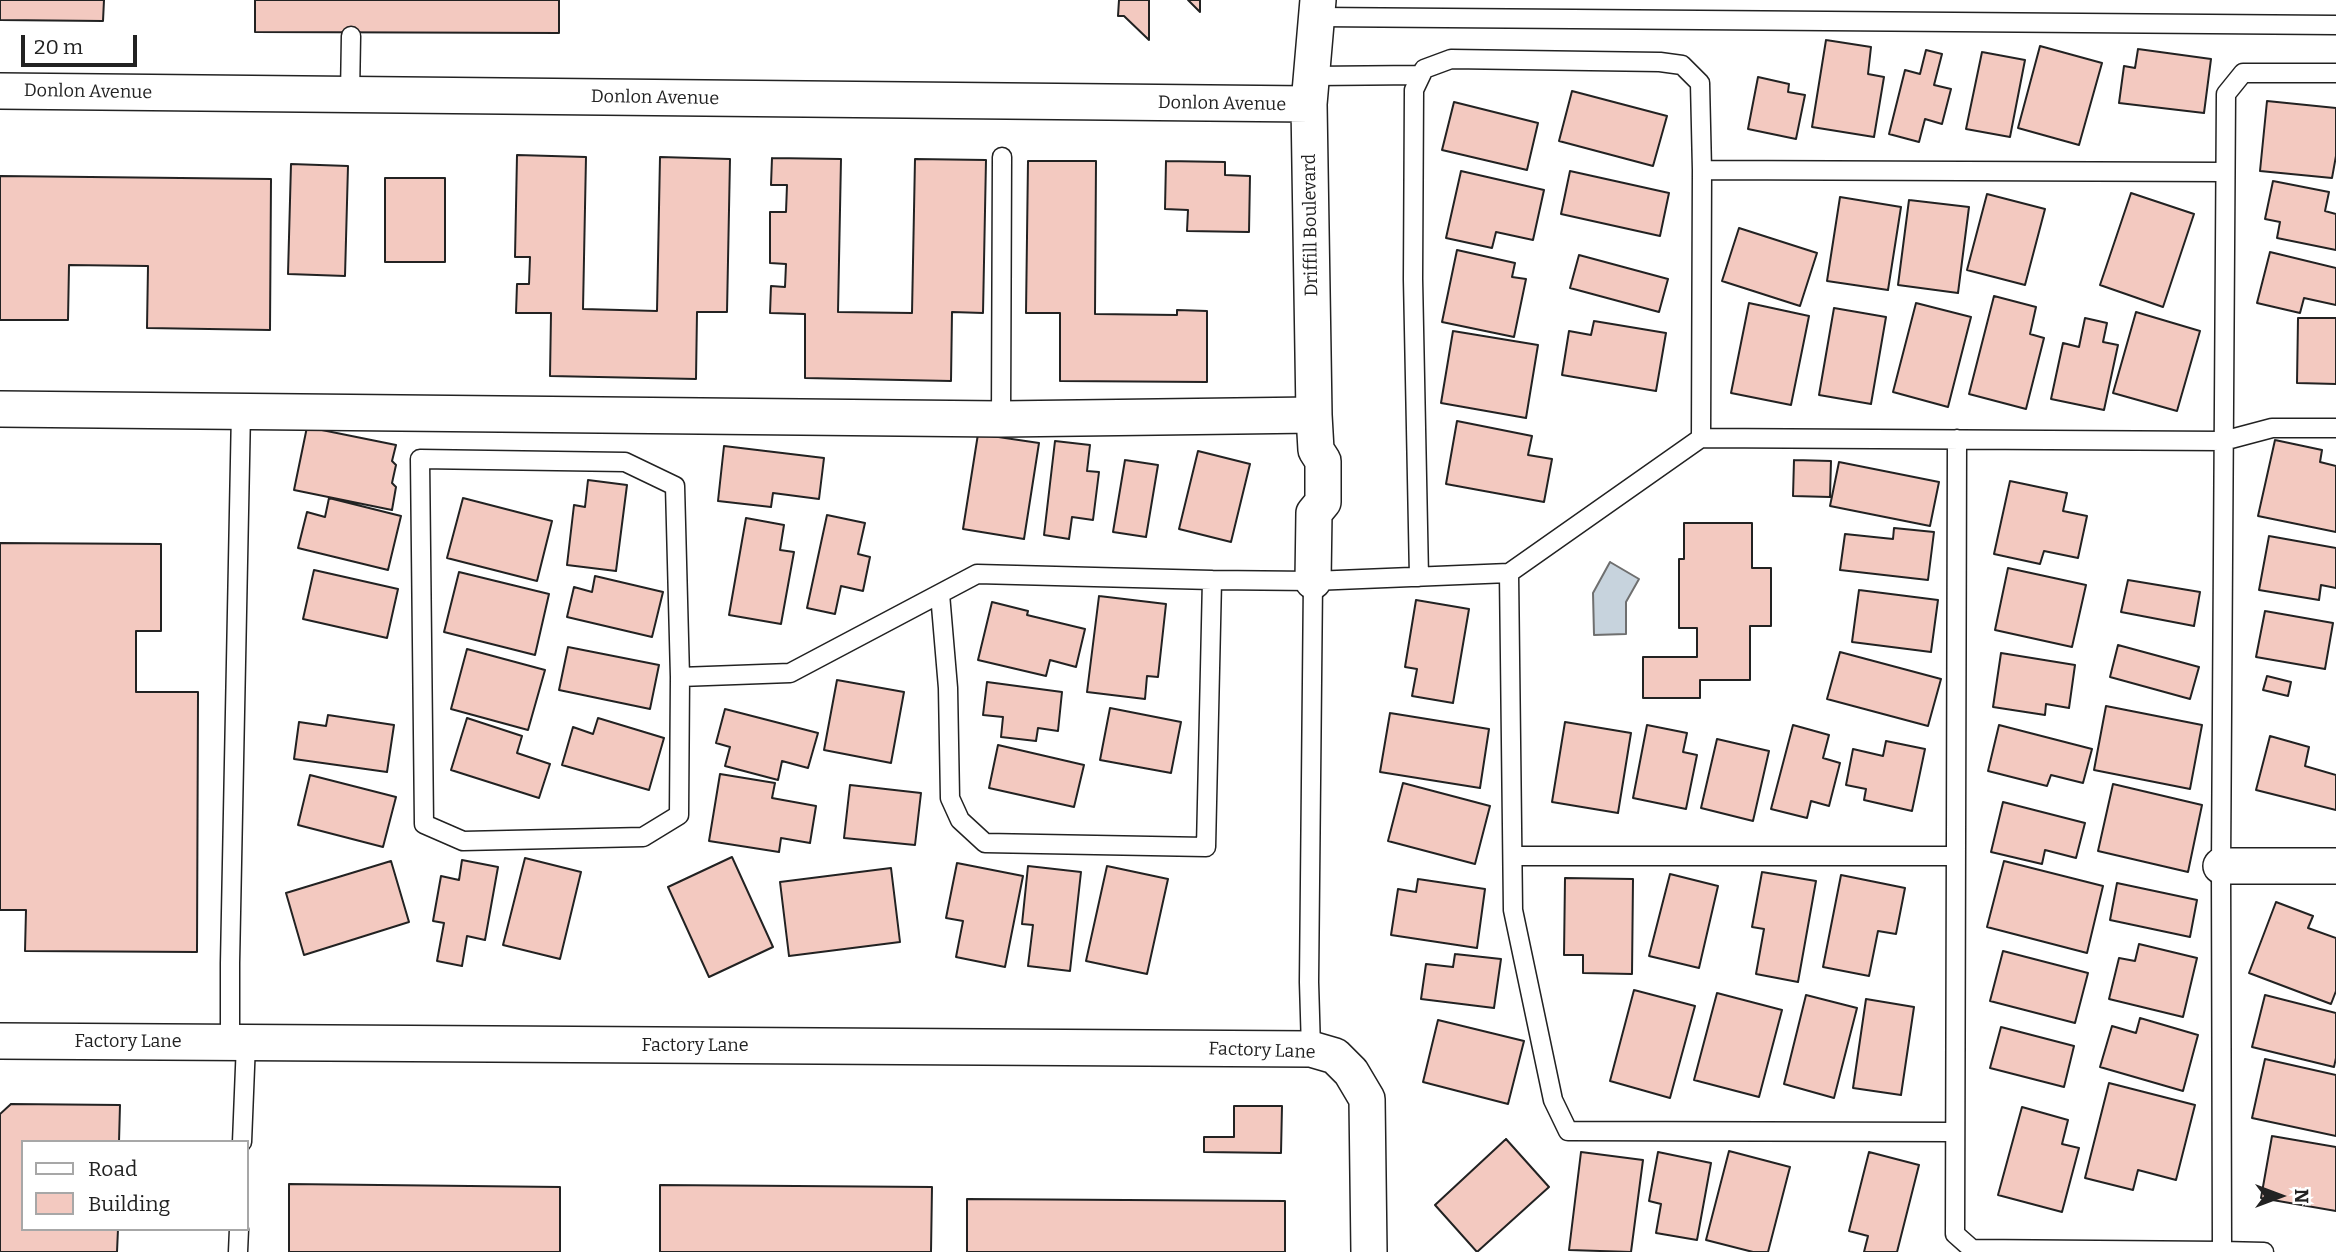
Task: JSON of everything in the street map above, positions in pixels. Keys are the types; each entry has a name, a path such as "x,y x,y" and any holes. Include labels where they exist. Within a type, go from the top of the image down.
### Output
{"street":[{"name":"Driffill Boulevard","path":"1313,581 1314,513 1307,505 1307,460 1316,450 1311,90 1318,8"},
{"name":"Donlon Avenue","path":"0,91 350,95 1311,90"},
{"path":"0,409 1001,419 1314,415"},
{"path":"2221,866 2336,866"},
{"name":"Factory Lane","path":"0,1041 1311,1049 1335,1056 1351,1072 1367,1099 1369,1252"}],"lane":[{"path":"1318,8 2336,25"},
{"path":"350,95 351,36"},
{"path":"1419,577 1413,279 1414,90 1424,69 1451,59 1660,62 1682,65 1700,83 1701,438"},
{"path":"2222,1251 2221,866 2226,94 2243,73 2336,73"},
{"path":"1311,90 1421,75"},
{"path":"1001,419 1002,157"},
{"path":"1702,170 2224,172"},
{"path":"241,411 230,962 238,1043 242,1140"},
{"path":"680,677 790,673 977,574 1313,581 1509,573 1701,438 2223,441 2272,428 2336,428"},
{"path":"1956,439 1955,1234 1972,1249 2264,1252"},
{"path":"420,459 625,462 675,486 680,677 679,815 643,837 463,841 424,824 420,459"},
{"path":"1509,573 1513,910 1553,1100 1568,1131 1955,1132"},
{"path":"940,594 948,688 950,798 960,820 985,843 1206,847 1212,580"},
{"path":"1311,1049 1309,982 1313,581"},
{"path":"1513,856 1956,856"},
{"path":"238,1252 239,1231"}],"shaded area":[{"path":"1610,562 1639,579 1626,602 1626,634 1594,635 1593,593"}],"building":[{"path":"0,0 104,0 103,21 0,20"},
{"path":"255,0 559,0 559,33 255,32"},
{"path":"1119,0 1149,0 1149,40 1124,16 1118,16"},
{"path":"1188,0 1200,0 1200,12"},
{"path":"1826,40 1871,47 1868,74 1884,77 1874,137 1812,127"},
{"path":"2040,46 2102,63 2079,145 2018,128"},
{"path":"2138,49 2211,59 2204,113 2119,103 2124,66 2135,68"},
{"path":"1926,50 1942,54 1934,85 1951,89 1942,124 1925,119 1919,142 1889,134 1905,70 1920,74"},
{"path":"1982,52 2025,60 2010,137 1966,129"},
{"path":"1758,77 1789,84 1788,92 1805,95 1796,139 1748,129"},
{"path":"1572,91 1667,116 1653,166 1559,141"},
{"path":"2267,101 2336,108 2336,156 2332,178 2260,171"},
{"path":"1454,102 1538,123 1527,170 1442,150"},
{"path":"517,155 586,157 583,309 657,311 660,157 730,159 727,312 697,312 696,379 550,376 551,313 516,313 517,284 529,284 530,257 515,257"},
{"path":"772,158 841,159 838,312 912,313 915,159 986,160 983,313 952,312 951,381 805,378 805,314 770,313 771,286 785,287 786,264 770,263 770,212 786,212 787,185 771,185"},
{"path":"1028,161 1096,161 1095,314 1177,315 1177,310 1207,311 1207,382 1060,381 1060,313 1026,313"},
{"path":"1166,161 1225,162 1225,175 1250,176 1249,232 1187,231 1188,210 1165,209"},
{"path":"291,164 348,166 345,276 288,274"},
{"path":"1461,171 1544,190 1533,240 1496,232 1492,248 1446,238"},
{"path":"1570,171 1669,193 1660,236 1561,214"},
{"path":"0,176 271,179 270,330 147,328 148,266 69,265 68,320 0,320"},
{"path":"385,178 445,178 445,262 385,262"},
{"path":"2273,181 2329,192 2325,211 2336,214 2336,250 2277,238 2280,222 2265,219"},
{"path":"2131,193 2194,214 2163,307 2100,285"},
{"path":"1987,194 2045,209 2025,285 1967,270"},
{"path":"1840,197 1901,207 1888,290 1827,281"},
{"path":"1909,200 1969,207 1958,293 1898,285"},
{"path":"1739,228 1817,253 1800,306 1722,281"},
{"path":"1457,250 1515,263 1512,277 1526,279 1514,337 1442,322"},
{"path":"2270,252 2336,268 2336,305 2304,298 2300,313 2257,303"},
{"path":"1579,255 1668,279 1659,312 1570,288"},
{"path":"1994,296 2036,307 2030,334 2044,338 2026,409 1969,394"},
{"path":"1749,303 1809,316 1791,405 1731,393"},
{"path":"1916,303 1971,317 1948,407 1893,392"},
{"path":"1834,308 1886,317 1871,404 1819,395"},
{"path":"2136,312 2200,331 2177,411 2113,393"},
{"path":"2085,318 2107,323 2103,342 2118,345 2104,410 2051,399 2063,343 2079,347"},
{"path":"2298,318 2336,318 2336,384 2297,383"},
{"path":"1594,321 1666,333 1656,391 1562,375 1569,331 1591,335"},
{"path":"1453,331 1538,345 1526,418 1441,403"},
{"path":"1457,421 1532,436 1528,455 1552,459 1544,502 1446,484"},
{"path":"307,427 396,445 392,461 396,465 392,483 396,487 392,510 294,490"},
{"path":"978,434 1039,443 1024,539 963,529"},
{"path":"2275,440 2322,450 2320,462 2336,466 2336,532 2258,516"},
{"path":"1055,441 1090,445 1087,471 1099,472 1093,520 1072,517 1069,539 1044,535"},
{"path":"724,446 824,458 819,499 773,493 771,507 718,501"},
{"path":"1198,451 1250,464 1231,542 1179,529"},
{"path":"1125,460 1158,465 1146,537 1113,532"},
{"path":"1794,460 1831,461 1830,497 1793,496"},
{"path":"1839,462 1939,482 1930,526 1830,506"},
{"path":"588,480 627,485 616,571 567,565 574,505 585,507"},
{"path":"2010,481 2067,493 2063,511 2087,516 2078,558 2044,551 2040,564 1994,554"},
{"path":"329,498 401,516 388,570 298,548 307,512 325,517"},
{"path":"463,498 552,521 537,581 447,558"},
{"path":"827,515 865,523 858,554 870,557 863,591 841,586 835,614 807,608"},
{"path":"746,518 784,525 780,550 794,552 781,624 729,615"},
{"path":"1684,523 1752,523 1752,568 1771,568 1771,626 1750,626 1750,680 1700,680 1700,698 1643,698 1643,657 1697,657 1697,628 1679,628 1679,559 1684,559"},
{"path":"1894,528 1934,532 1928,580 1840,570 1845,534 1893,539"},
{"path":"2269,536 2336,548 2336,588 2321,585 2319,600 2259,590"},
{"path":"0,543 161,544 161,631 136,631 136,692 198,692 197,952 25,951 26,910 0,910"},
{"path":"2008,568 2086,585 2072,647 1995,630"},
{"path":"314,570 398,589 387,638 303,619"},
{"path":"459,572 549,594 535,655 444,632"},
{"path":"595,576 663,592 652,637 567,617 574,587 592,592"},
{"path":"2128,580 2200,592 2194,626 2121,612"},
{"path":"1859,590 1938,600 1931,652 1852,642"},
{"path":"1099,596 1166,604 1158,677 1147,676 1145,699 1087,692"},
{"path":"1416,600 1469,609 1453,703 1412,696 1417,669 1405,667"},
{"path":"992,602 1028,611 1027,615 1085,629 1076,667 1050,660 1046,676 978,660"},
{"path":"2265,611 2333,623 2325,669 2256,657"},
{"path":"2118,645 2199,667 2190,699 2110,677"},
{"path":"568,647 659,665 650,709 559,690"},
{"path":"467,649 545,670 528,730 451,709"},
{"path":"1840,652 1941,679 1928,726 1827,699"},
{"path":"2001,653 2075,665 2069,708 2046,704 2045,715 1993,707"},
{"path":"2267,676 2291,682 2288,696 2263,690"},
{"path":"837,680 904,692 891,763 824,750"},
{"path":"987,682 1062,692 1058,731 1038,728 1036,741 1001,737 1003,717 983,715"},
{"path":"2106,706 2202,725 2190,789 2094,770"},
{"path":"1110,708 1181,722 1171,773 1100,760"},
{"path":"725,709 818,733 808,768 782,761 778,780 725,766 730,747 716,743"},
{"path":"1390,713 1489,729 1480,788 1380,772"},
{"path":"328,715 394,725 387,772 294,759 299,722 326,726"},
{"path":"467,718 522,736 517,753 550,764 539,798 451,770"},
{"path":"598,718 664,738 649,790 562,765 573,727 593,734"},
{"path":"1565,722 1631,733 1618,813 1552,802"},
{"path":"1647,725 1687,733 1683,752 1697,755 1686,809 1633,798"},
{"path":"1793,725 1829,735 1823,758 1840,763 1829,806 1811,801 1807,818 1771,809"},
{"path":"1999,725 2092,749 2083,783 2051,775 2047,786 1988,771"},
{"path":"2270,736 2309,747 2305,766 2336,775 2336,810 2256,790"},
{"path":"1717,739 1769,751 1753,821 1701,808"},
{"path":"1886,741 1925,749 1912,811 1864,800 1866,789 1846,785 1853,749 1883,756"},
{"path":"998,745 1084,765 1074,807 989,788"},
{"path":"720,774 775,783 772,798 816,806 810,843 781,838 779,852 709,841"},
{"path":"310,775 396,797 383,847 298,825"},
{"path":"1403,783 1490,806 1475,864 1388,841"},
{"path":"2113,784 2202,805 2188,872 2098,851"},
{"path":"850,785 921,793 915,845 844,838"},
{"path":"2003,802 2085,823 2076,858 2045,850 2042,864 1991,852"},
{"path":"732,857 773,947 709,977 668,887"},
{"path":"525,858 581,872 560,959 503,945"},
{"path":"462,860 498,867 485,940 467,936 462,966 437,961 444,923 433,921 441,876 459,880"},
{"path":"391,861 409,922 304,955 286,893"},
{"path":"2004,861 2103,886 2087,953 1987,927"},
{"path":"957,863 1023,876 1005,967 956,957 963,921 946,918"},
{"path":"1028,866 1081,872 1070,971 1028,966 1033,925 1022,924"},
{"path":"1107,866 1168,879 1147,974 1086,961"},
{"path":"891,868 900,942 789,956 780,882"},
{"path":"1762,872 1816,881 1798,982 1756,974 1764,929 1752,927"},
{"path":"1670,874 1718,886 1699,968 1649,956"},
{"path":"1841,875 1905,888 1896,934 1878,931 1869,976 1823,967"},
{"path":"1565,878 1633,879 1632,974 1583,973 1583,955 1564,955"},
{"path":"1418,879 1485,889 1477,948 1391,935 1398,889 1416,892"},
{"path":"2117,883 2197,900 2190,937 2110,920"},
{"path":"2276,902 2313,916 2308,928 2336,938 2336,991 2331,1004 2249,973"},
{"path":"2139,944 2197,958 2183,1017 2109,999 2119,958 2135,961"},
{"path":"2003,951 2088,973 2075,1023 1990,1001"},
{"path":"1455,954 1501,959 1494,1008 1421,999 1426,964 1453,967"},
{"path":"1634,990 1695,1006 1670,1098 1610,1081"},
{"path":"1717,993 1782,1010 1759,1097 1694,1080"},
{"path":"1806,995 1857,1008 1834,1098 1784,1084"},
{"path":"2265,995 2336,1013 2334,1067 2252,1047"},
{"path":"1866,999 1914,1007 1901,1095 1853,1088"},
{"path":"2140,1018 2198,1035 2183,1091 2100,1067 2112,1026 2136,1033"},
{"path":"1438,1020 1524,1041 1508,1104 1423,1082"},
{"path":"2001,1027 2074,1046 2064,1087 1990,1068"},
{"path":"2265,1059 2336,1075 2336,1136 2252,1118"},
{"path":"2109,1083 2195,1105 2176,1180 2138,1170 2133,1190 2085,1178"},
{"path":"11,1104 120,1105 119,1140 21,1140 21,1231 118,1231 117,1252 0,1252 0,1114"},
{"path":"1234,1106 1282,1106 1281,1153 1204,1152 1204,1137 1234,1137"},
{"path":"2022,1107 2068,1120 2062,1144 2079,1148 2062,1212 1998,1195"},
{"path":"2272,1136 2336,1147 2336,1211 2261,1198"},
{"path":"1506,1139 1549,1187 1477,1252 1435,1205"},
{"path":"1729,1151 1790,1167 1768,1252 1753,1252 1706,1240"},
{"path":"1581,1152 1643,1160 1631,1252 1569,1250"},
{"path":"1658,1152 1711,1163 1697,1240 1656,1233 1661,1204 1649,1201"},
{"path":"1869,1152 1919,1165 1897,1252 1864,1252 1868,1236 1849,1231"},
{"path":"289,1184 560,1187 560,1252 289,1252"},
{"path":"660,1185 932,1187 931,1252 660,1252"},
{"path":"967,1199 1285,1201 1285,1252 967,1252"}]}
